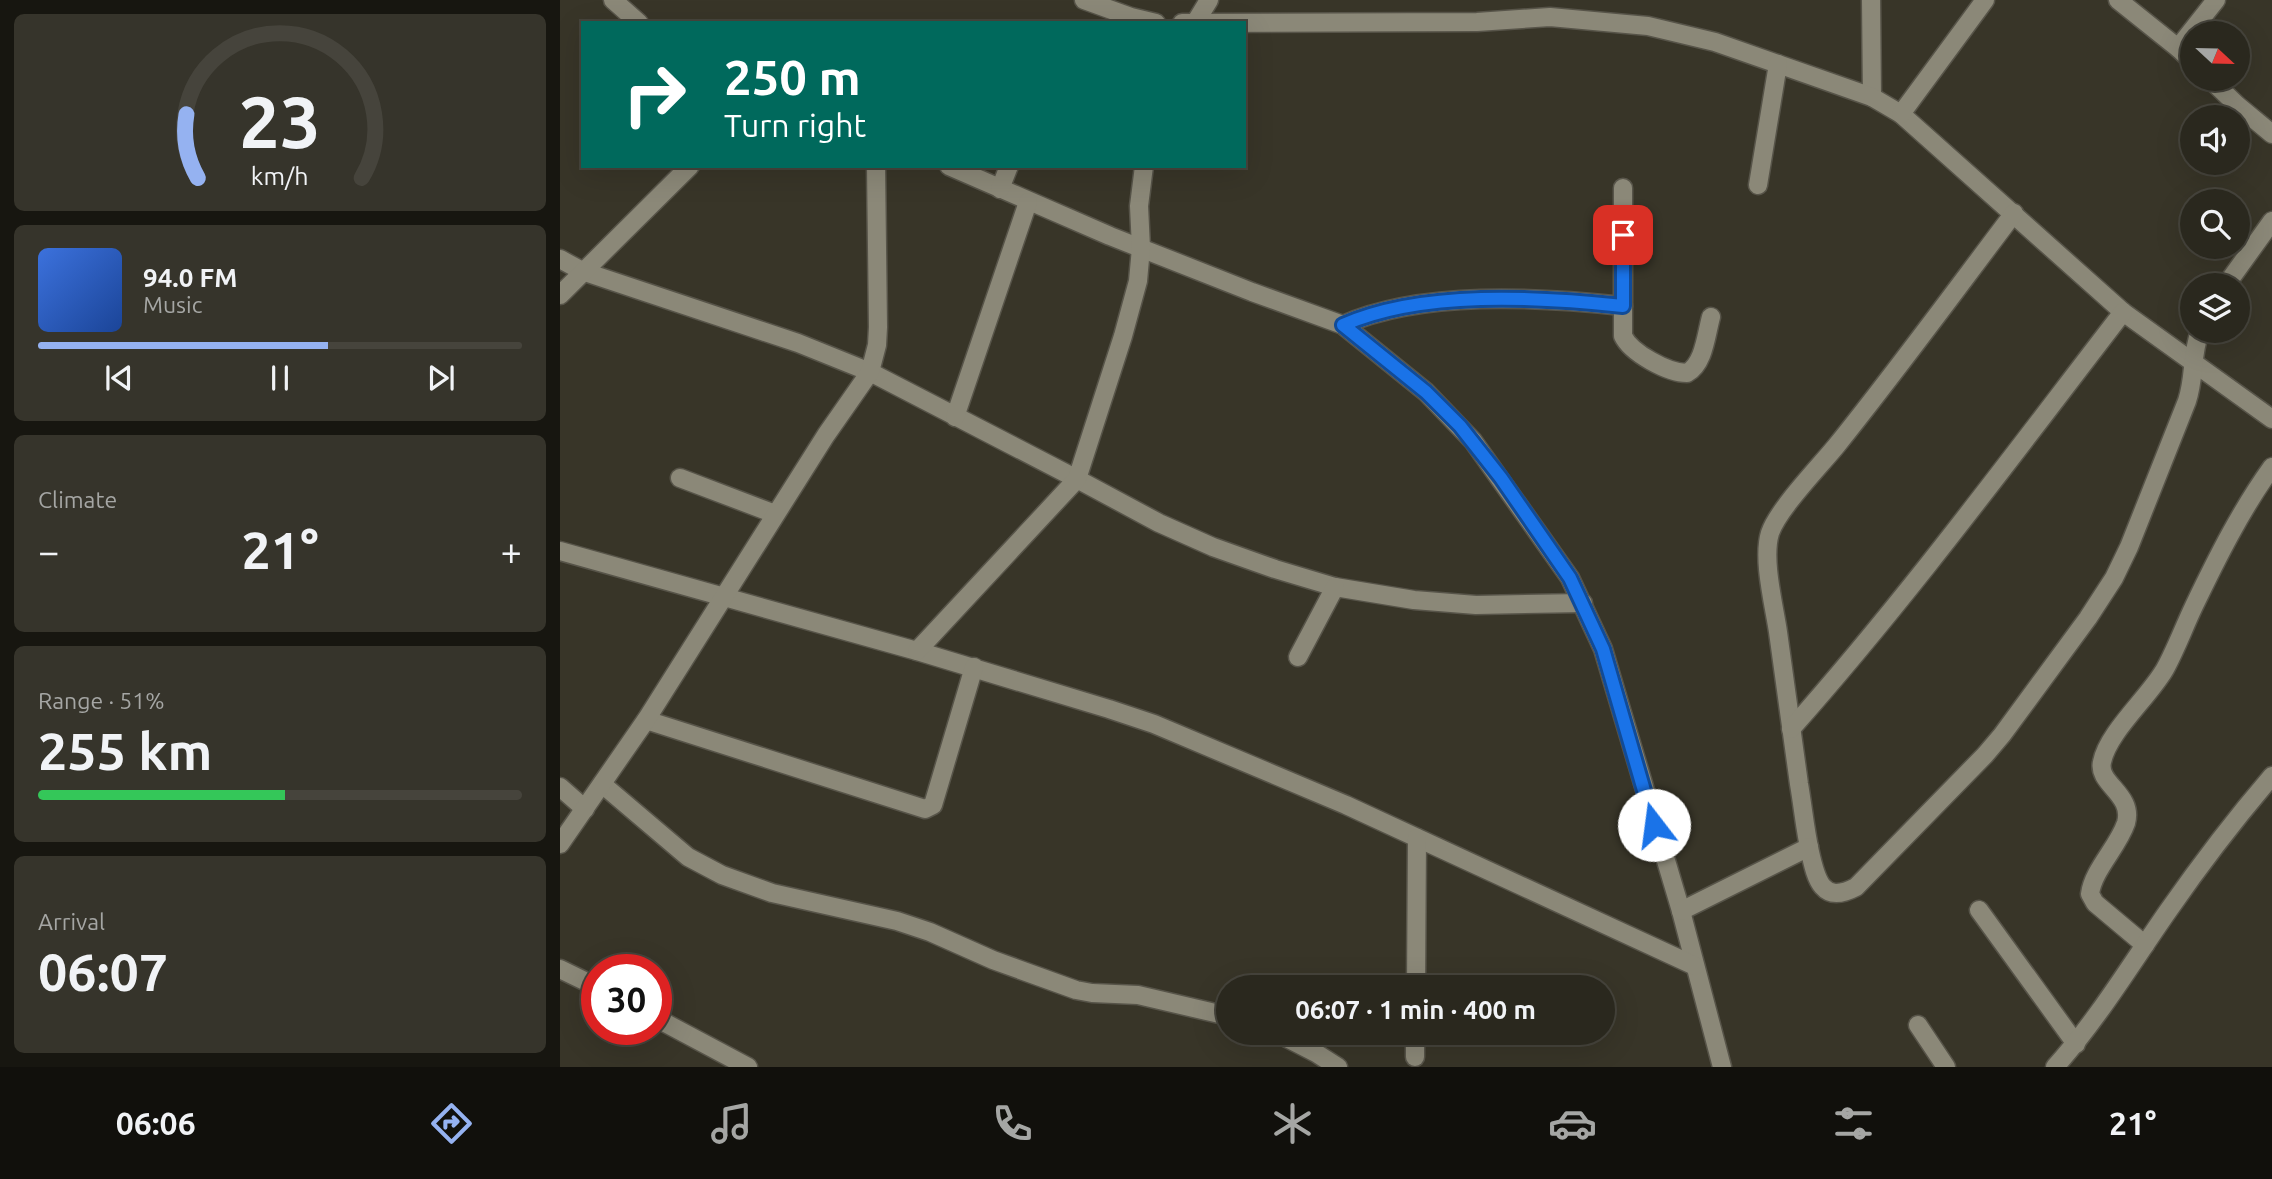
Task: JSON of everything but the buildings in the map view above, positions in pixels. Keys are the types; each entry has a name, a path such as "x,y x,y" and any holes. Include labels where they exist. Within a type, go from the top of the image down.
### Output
{"street":[{"path":"613,0 637,21"},
{"path":"1084,0 1148,21"},
{"path":"1196,21 1209,0"},
{"path":"1871,0 1872,97"},
{"path":"1901,114 1985,0"},
{"path":"2118,0 2178,48 2216,0"},
{"path":"1246,22 1477,22 1576,18 1676,32 1715,42 1872,97 1901,114 2123,312 2272,419"},
{"path":"1758,185 1778,64"},
{"path":"2222,91 2272,134"},
{"path":"560,295 688,168"},
{"path":"560,844 646,720 775,514 870,372 877,345 878,327 876,168"},
{"path":"953,168 1141,248 1343,325 1426,392 1473,441 1557,558 1583,603 1603,649 1681,911 1722,1067"},
{"path":"1000,189 1008,168"},
{"path":"917,651 1077,479 1134,300 1140,268 1139,206 1144,168"},
{"path":"1623,188 1623,336 1631,348 1669,369 1682,373 1693,370 1698,363 1711,317"},
{"path":"955,417 1028,202"},
{"path":"2014,214 1847,432 1782,510 1769,536 1769,563 1791,729 1809,847 1816,880 1821,887 1838,893 1856,887 2003,735 2088,618 2122,562 2143,517 2187,401 2197,343"},
{"path":"2235,273 2272,221"},
{"path":"560,260 582,271 798,343 870,372 1129,508 1189,537 1275,569 1335,587 1446,603 1583,603"},
{"path":"1343,325 1363,316 1396,308 1489,299 1546,299 1623,306"},
{"path":"1791,729 1898,602 2123,312"},
{"path":"2145,945 2095,903 2090,894 2092,883 2123,831 2128,812 2123,799 2104,776 2101,763 2110,743 2165,670 2230,535 2272,467"},
{"path":"680,478 775,514"},
{"path":"560,551 974,667 1154,724 1346,805 1695,966"},
{"path":"1298,657 1335,587"},
{"path":"646,720 925,809 933,805 974,667"},
{"path":"2055,1067 2076,1044 2220,841 2272,776"},
{"path":"602,784 688,857 741,883 772,893 897,921 1076,990 1138,995 1216,1013"},
{"path":"560,787 585,808"},
{"path":"1416,975 1417,838"},
{"path":"1681,911 1809,847"},
{"path":"1979,910 2076,1044"},
{"path":"560,969 581,979"},
{"path":"1917,1025 1946,1067"},
{"path":"672,1027 748,1067"},
{"path":"1301,1045 1338,1067"},
{"path":"1415,1045 1415,1057"}],"route":[{"path":"1623,235 1623,306 1546,299 1429,303 1363,316 1343,325 1447,411 1501,478 1570,578 1603,649 1654,825"}]}
